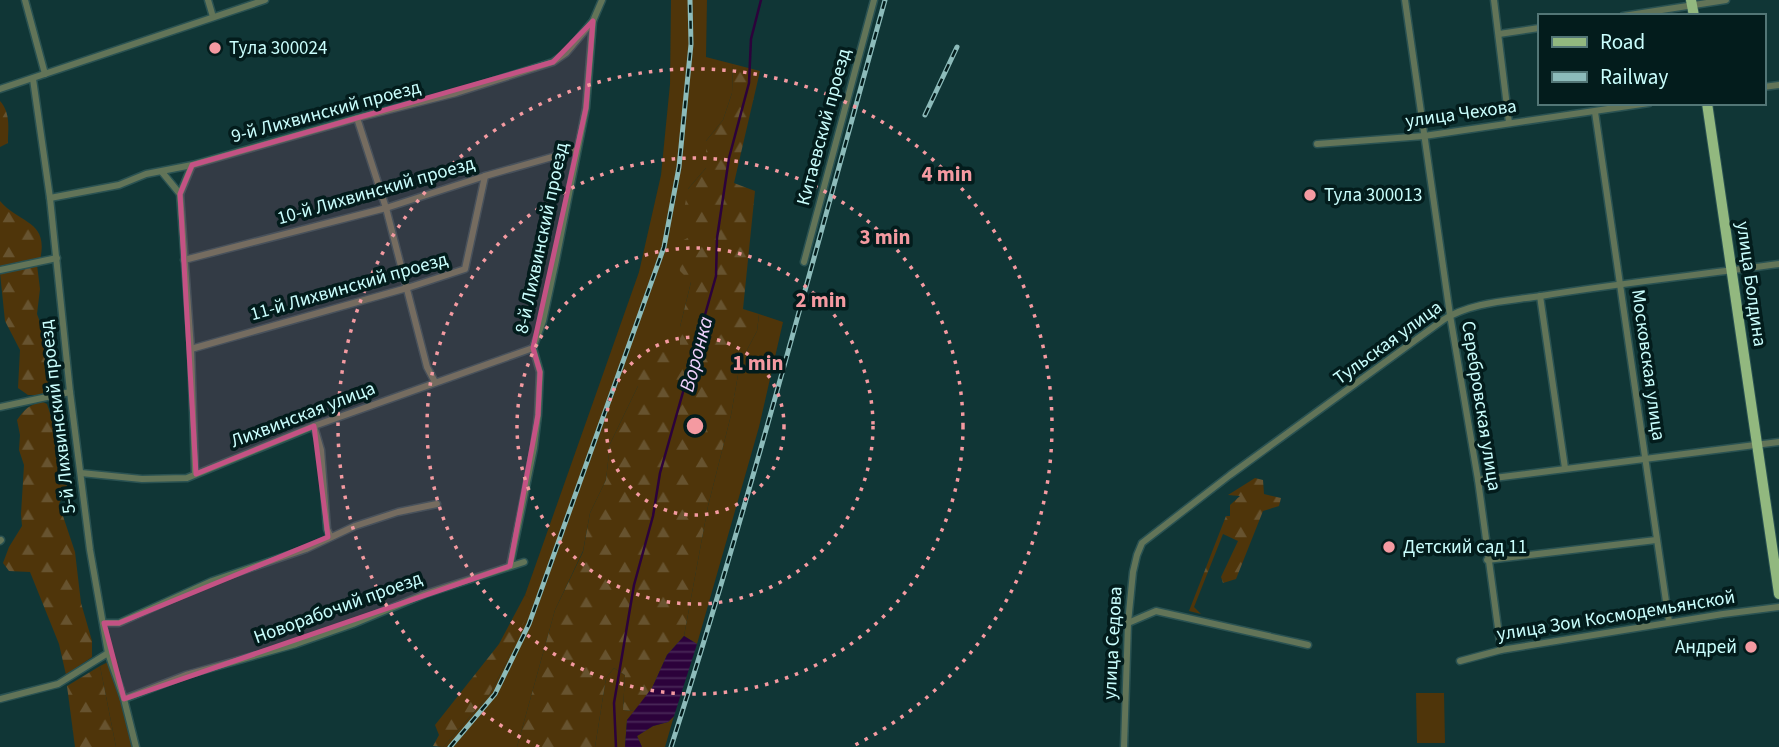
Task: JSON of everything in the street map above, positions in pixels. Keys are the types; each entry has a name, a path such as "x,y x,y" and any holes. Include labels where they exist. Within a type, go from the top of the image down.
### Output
{"main road":[{"name":"улица Болдина","path":"1707,105 1779,594"}],"street":[{"path":"25,0 45,74"},
{"path":"208,0 213,18"},
{"path":"0,89 265,0"},
{"name":"8-й Лихвинский проезд","path":"510,566 538,415 541,376 533,348 544,317 588,94 593,21 602,0"},
{"name":"Китаевский проезд","path":"804,262 874,0"},
{"name":"Серебровская улица","path":"1405,0 1501,650"},
{"path":"1494,0 1509,123"},
{"path":"1638,14 1726,0"},
{"name":"9-й Лихвинский проезд","path":"50,198 119,185 146,174 192,165 445,96 553,62 566,53 593,21"},
{"path":"1499,34 1538,28"},
{"name":"5-й Лихвинский проезд","path":"33,79 50,198 90,550 108,653 124,699 136,747"},
{"name":"улица Чехова","path":"1317,144 1424,136 1637,105"},
{"name":"Московская улица","path":"1595,112 1669,622"},
{"path":"357,118 386,208 427,367 435,382"},
{"name":"10-й Лихвинский проезд","path":"184,260 386,208 577,150"},
{"path":"192,165 180,194 191,349 195,474"},
{"path":"162,172 180,194"},
{"name":"11-й Лихвинский проезд","path":"191,349 407,288 466,268 485,176"},
{"path":"0,270 57,258"},
{"name":"Тульская улица","path":"1142,543 1230,475 1450,315 1487,304 1620,283 1779,264"},
{"path":"1540,296 1565,468"},
{"name":"Лихвинская улица","path":"80,473 142,479 187,478 314,426 533,348"},
{"path":"0,407 70,392"},
{"path":"314,426 321,450 327,498 327,529 330,536"},
{"path":"1478,480 1779,442"},
{"path":"104,622 120,623 221,578 306,549 330,536 398,512 437,504"},
{"path":"1487,560 1656,540"},
{"name":"улица Седова","path":"1124,747 1128,623 1133,572 1142,543"},
{"name":"Новорабочий проезд","path":"124,699 186,675 341,628 404,601 524,562"},
{"name":"улица Зои Космодемьянской","path":"1460,661 1501,650 1779,607"},
{"path":"1128,623 1156,611 1308,645"},
{"path":"0,699 58,684 108,653"}],"highlighted area":[{"path":"593,21 586,108 533,348 540,372 538,415 510,566 124,699 104,623 119,623 328,537 314,426 196,474 180,194 192,165 553,62"}],"green space":[{"path":"671,0 707,0 706,57 733,64 732,93 723,120 706,141 706,168 688,189 696,234 691,282 680,327 680,353 638,386 610,444 606,480 590,513 583,551 555,610 517,747 443,747 489,695 506,663 532,601 525,595 639,272 661,175 670,84"},
{"path":"733,64 760,71 734,183 755,191 743,309 759,314 757,331 740,363 731,415 708,506 684,636 667,655 652,688 635,711 623,710 625,675 614,668 606,678 595,747 517,747 555,610 583,552 590,513 606,480 610,444 638,386 635,369 645,351 680,353 680,327 691,282 680,271 676,244 695,234 682,220 688,189 706,168 706,141 723,120 732,93"},
{"path":"0,101 7,116 8,143 0,147"},
{"path":"0,201 37,230 42,247 40,260 0,268"},
{"path":"37,265 40,289 37,314 43,330 50,386 42,395 28,395 18,388 20,350 5,321 0,273"},
{"path":"759,314 783,322 759,427 697,644 684,636 708,506 731,415 740,363 757,331"},
{"path":"43,402 47,404 59,441 67,487 59,504 75,552 81,603 92,641 92,657 66,675 59,644 30,572 9,571 3,563 22,526 24,465 19,450 17,420 27,408"},
{"path":"1255,478 1263,480 1264,494 1281,498 1279,506 1263,511 1236,579 1223,583 1221,577 1238,541 1223,534 1194,607 1201,614 1189,611 1226,516 1230,516 1230,505 1240,496 1228,495"},
{"path":"525,595 533,601 489,695 443,747 433,746 439,735 435,725 499,644"},
{"path":"116,658 138,747 116,747 100,666"},
{"path":"100,666 116,747 75,747 67,686"},
{"path":"614,668 625,675 623,710 635,711 627,720 625,747 595,747 606,678"},
{"path":"1416,693 1444,693 1445,743 1417,743"},
{"path":"674,716 665,747 642,747 637,736 653,726 668,722"}],"shaded area":[{"path":"684,636 697,644 674,716 668,722 653,726 637,736 642,747 625,747 627,720 652,688 667,655"}],"waterway":[{"name":"Воронка","path":"616,747 614,703 634,585 653,516 660,473 716,276 717,238 729,158 749,83 751,39 761,0"}],"railway":[{"path":"450,747 495,694 529,624 664,247 679,167 691,44 690,0"},
{"path":"671,747 755,468 885,0"},
{"path":"925,115 957,47"}],"place":[{"name":"Тула 300024","path":"215,48"},
{"name":"Тула 300013","path":"1310,195"},
{"name":"Детский сад 11","path":"1389,547"},
{"name":"Андрей","path":"1751,647"}]}
